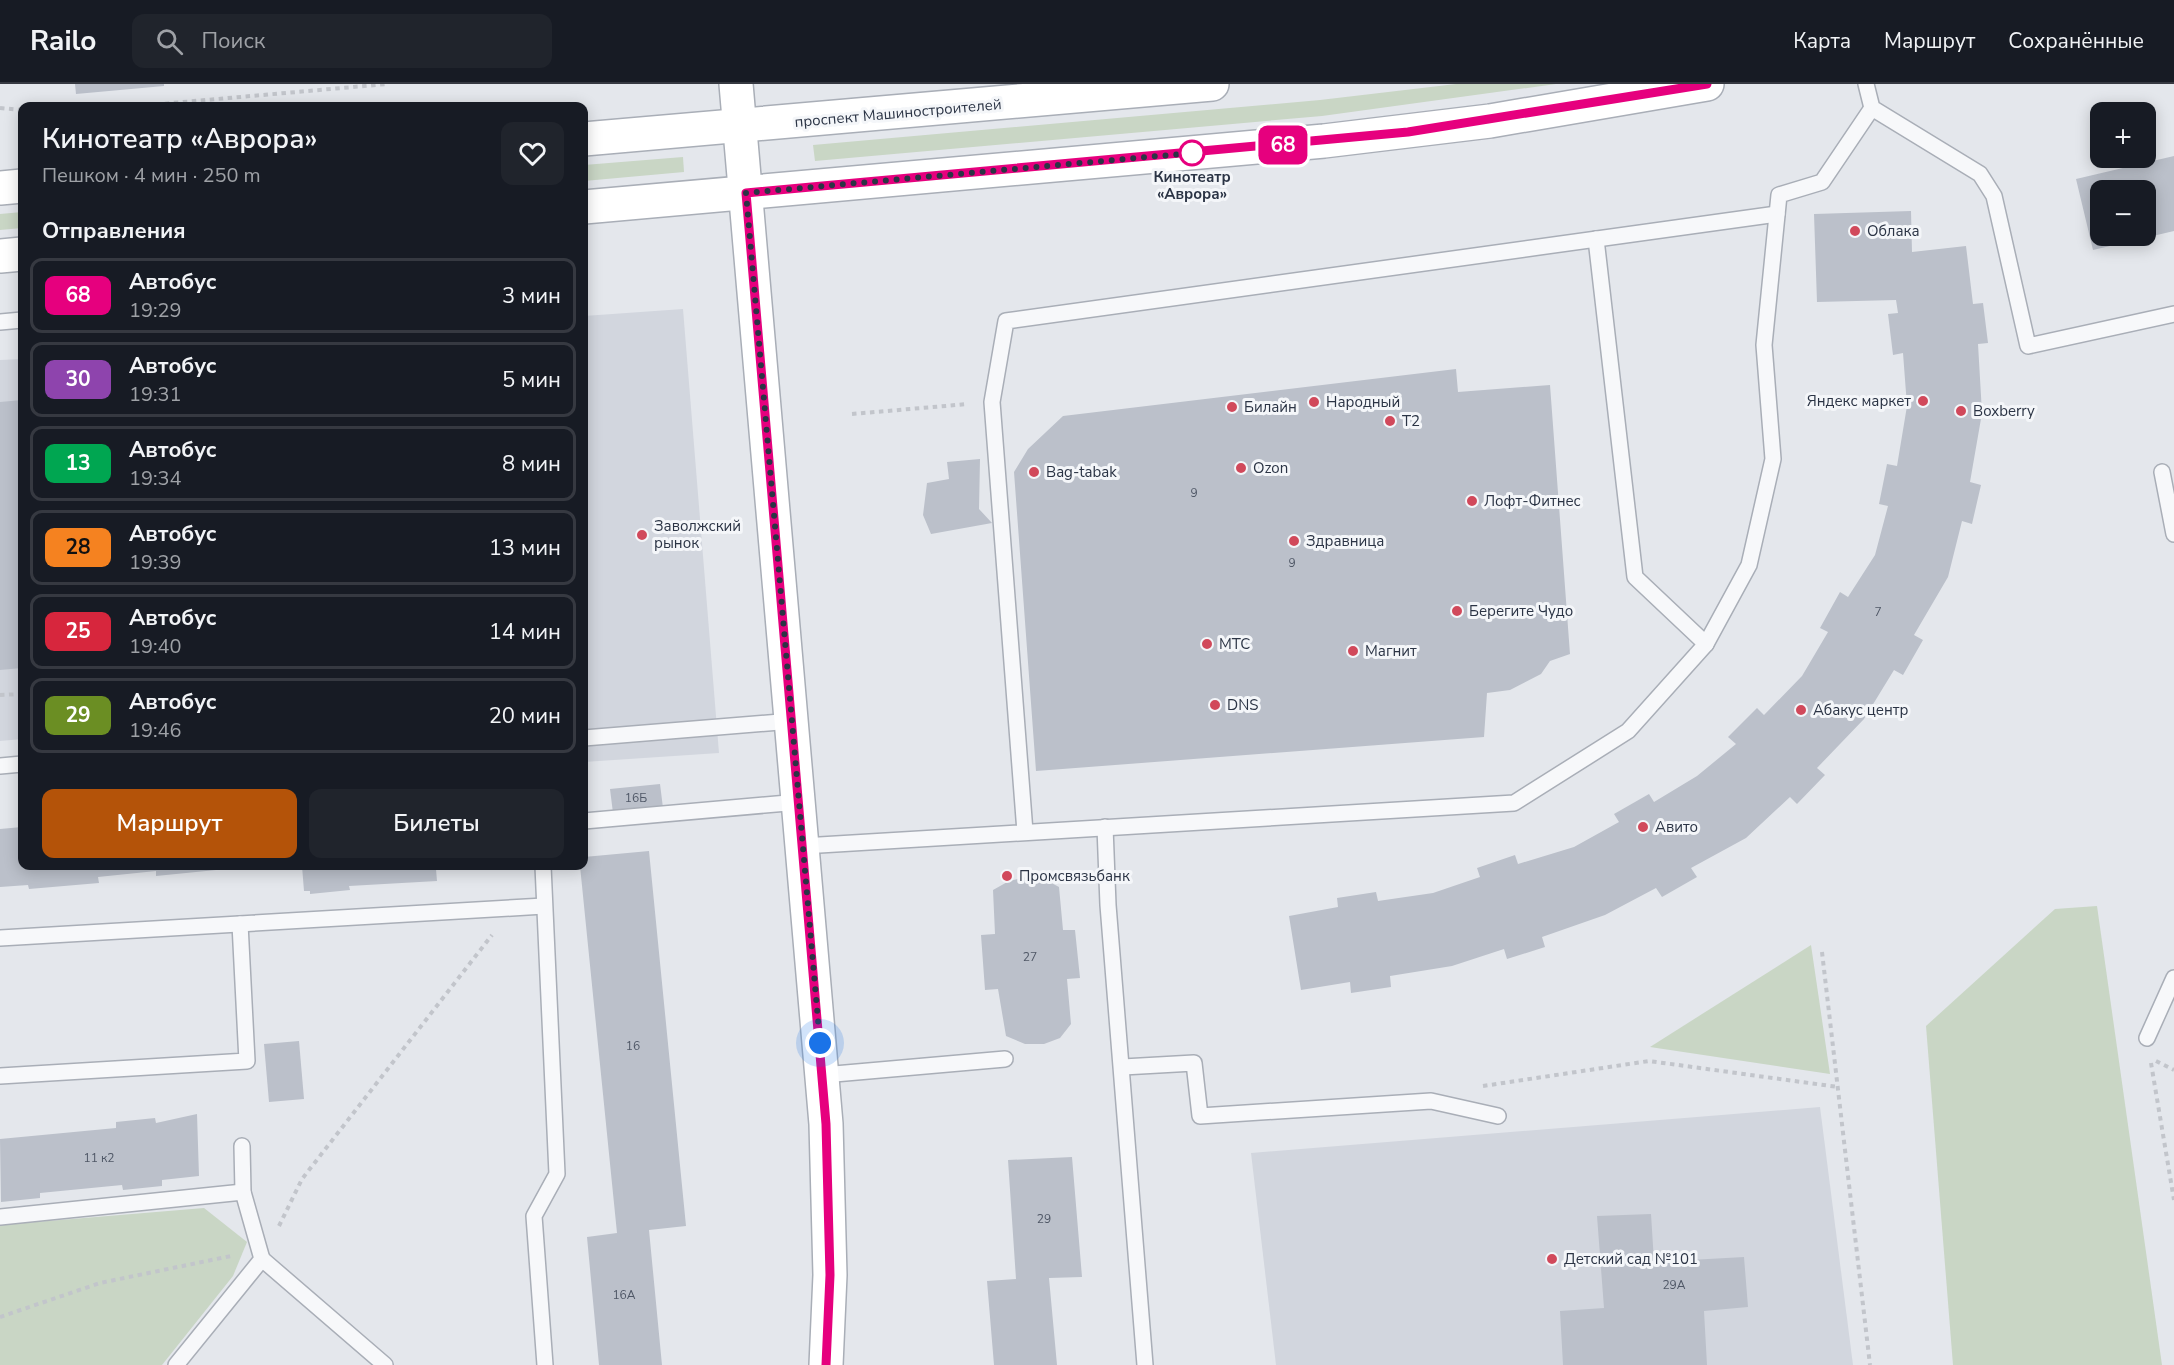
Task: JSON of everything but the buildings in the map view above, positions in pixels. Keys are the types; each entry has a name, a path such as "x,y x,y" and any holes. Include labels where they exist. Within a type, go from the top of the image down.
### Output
{"main road":[{"path":"736,84 823,1075 829,1211 826,1365"},
{"name":"проспект Машиностроителей","path":"588,139 1212,84"},
{"path":"588,207 1398,134 1490,121 1707,84"},
{"path":"0,188 18,186"},
{"path":"0,256 18,254"}],"lane":[{"path":"1866,84 1872,108 1980,174 1995,196 2028,346 2174,314"},
{"path":"803,846 1514,803 1628,732 1706,644 1749,565 1773,459 1764,345 1779,195 1822,182 1872,108"},
{"path":"1025,832 992,402 1006,321 1777,214"},
{"path":"1596,239 1635,577 1706,644"},
{"path":"0,322 18,320"},
{"path":"2163,472 2174,534"},
{"path":"588,738 792,721"},
{"path":"0,766 18,764"},
{"path":"588,821 799,802"},
{"path":"1105,827 1108,905 1123,1067 1145,1365"},
{"path":"543,870 557,1174 534,1216 545,1365"},
{"path":"0,938 544,906"},
{"path":"0,1076 247,1061 240,924"},
{"path":"2147,1038 2174,978"},
{"path":"823,1075 1005,1059"},
{"path":"1123,1067 1194,1063 1200,1116 1431,1101 1498,1116"},
{"path":"242,1146 243,1192 261,1254 386,1365"},
{"path":"0,1216 243,1192"},
{"path":"176,1365 261,1254"}],"path":[{"path":"183,102 387,84"},
{"path":"0,108 18,110"},
{"path":"852,414 992,402"},
{"path":"0,695 18,694"},
{"path":"0,1317 100,1284 261,1254 302,1179 513,908"},
{"path":"1822,952 1870,1365"},
{"path":"2174,1070 2151,1058 2174,1200"},
{"path":"1446,1104 1490,1083 1649,1060 1838,1087"}],"shaded area":[{"name":"Заволжский рынок","path":"683,309 719,753 588,762 588,316"},
{"path":"18,359 18,739 0,741 0,360"},
{"name":"Детский сад №101","path":"1820,1107 1853,1365 1276,1365 1251,1153"}],"green space":[{"path":"1456,84 1556,84 1322,116 815,161 813,145 1320,100"},
{"path":"683,157 684,172 588,181 588,165"},
{"path":"18,212 18,228 0,230 0,214"},
{"path":"2097,906 2162,1365 1953,1365 1926,1026 2055,909"},
{"path":"1811,945 1830,1074 1650,1047"},
{"path":"204,1208 247,1242 233,1276 162,1365 0,1365 0,1225"}],"bus line":[{"name":"68","path":"826,1365 830,1275 826,1124 746,193 1279,146 1408,132 1597,104 1707,84"}],"place":[{"name":"Кинотеатр «Аврора»","path":"1192,153"},
{"name":"Облака","path":"1855,231"},
{"name":"Яндекс маркет","path":"1923,401"},
{"name":"Народный","path":"1314,402"},
{"name":"Билайн","path":"1232,407"},
{"name":"Boxberry","path":"1961,411"},
{"name":"T2","path":"1390,421"},
{"name":"Ozon","path":"1241,468"},
{"name":"Bag-tabak","path":"1034,472"},
{"name":"Лофт-Фитнес","path":"1472,501"},
{"name":"Заволжский рынок","path":"642,535"},
{"name":"Здравница","path":"1294,541"},
{"name":"Берегите Чудо","path":"1457,611"},
{"name":"МТС","path":"1207,644"},
{"name":"Магнит","path":"1353,651"},
{"name":"DNS","path":"1215,705"},
{"name":"Абакус центр","path":"1801,710"},
{"name":"Авито","path":"1643,827"},
{"name":"Промсвязьбанк","path":"1007,876"},
{"name":"Детский сад №101","path":"1552,1259"}],"route":[{"path":"820,1043 746,193 1192,153"}]}
